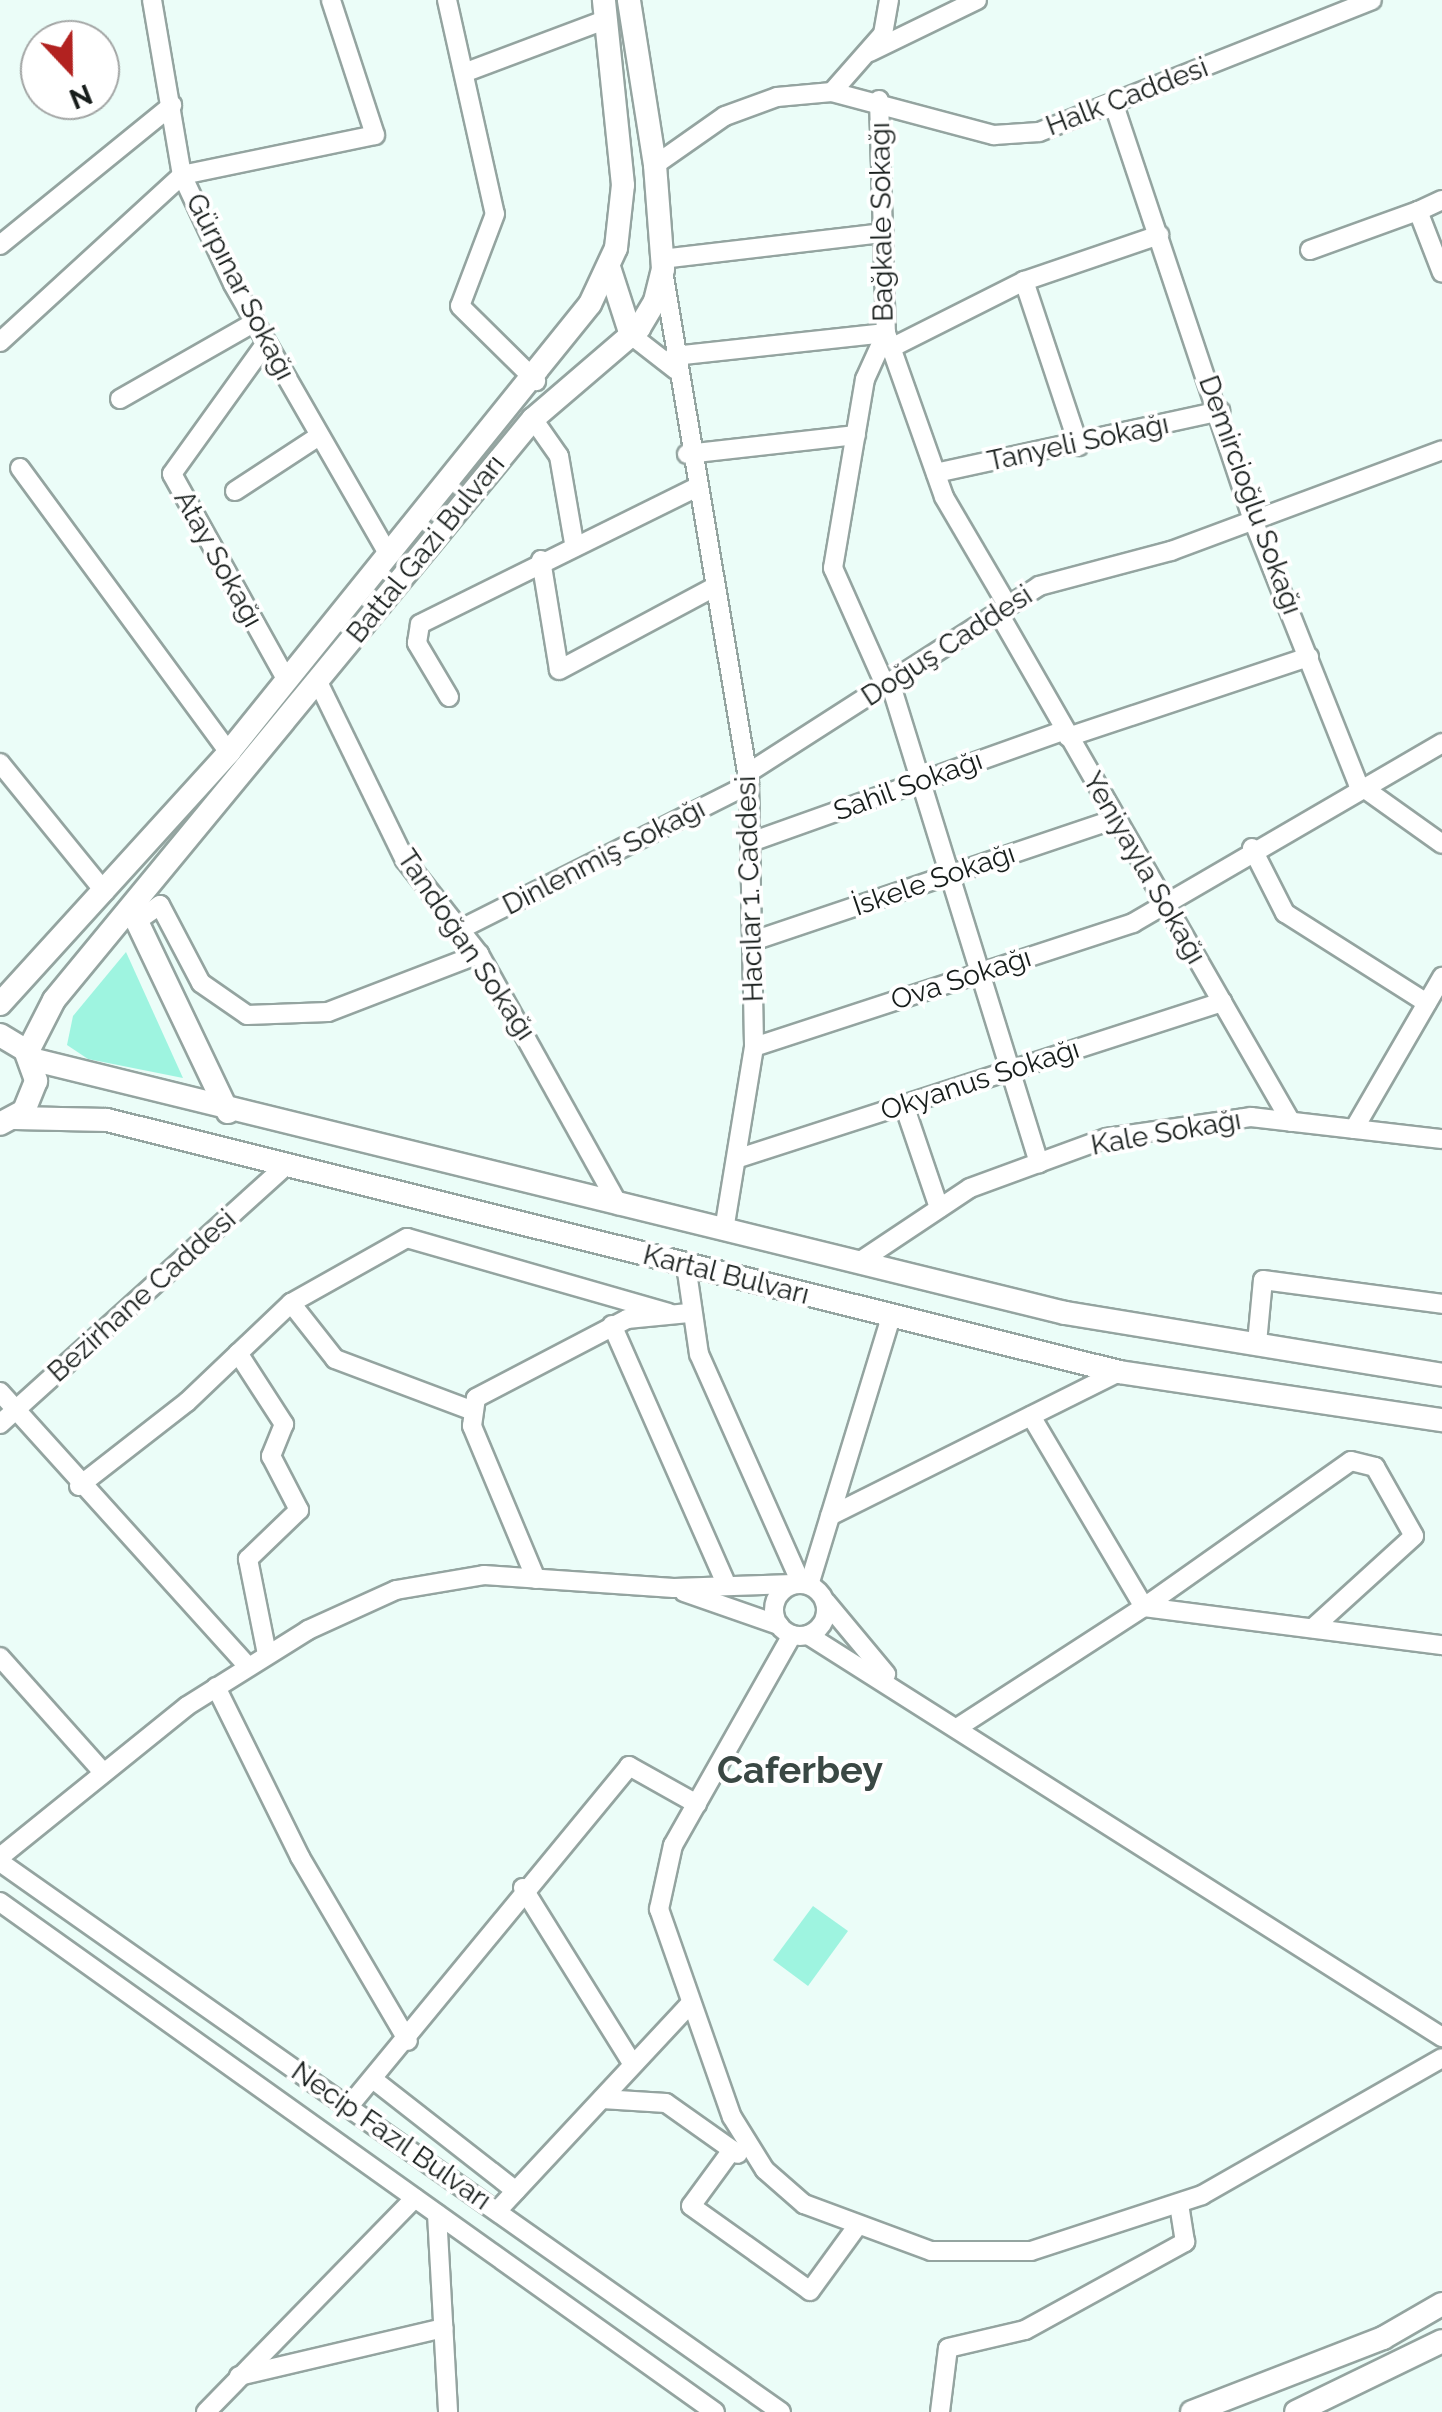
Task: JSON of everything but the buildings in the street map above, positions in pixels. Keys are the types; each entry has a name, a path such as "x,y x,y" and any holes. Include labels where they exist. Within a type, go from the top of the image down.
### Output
{"main road":[{"path":"630,0 655,165 662,264"},
{"name":"Battal Gazi Bulvarı","path":"0,1004 228,752 388,552 536,380 609,264 624,185 606,10"},
{"path":"624,185 655,165"},
{"path":"609,264 630,335"},
{"name":"Battal Gazi Bulvarı","path":"8,1121 34,1092 29,1056 54,1000 134,915 318,682 534,419 630,335 662,264"},
{"path":"134,915 228,1112"},
{"name":"Kartal Bulvarı","path":"0,1036 29,1056 228,1112 1064,1312 1442,1375"},
{"name":"Kartal Bulvarı","path":"8,1121 108,1120 282,1168 1119,1372 1442,1420"},
{"path":"1192,2412 1383,2338 1442,2304"},
{"path":"1310,2409 1442,2341"}],"street":[{"name":"Gürpınar Sokağı","path":"152,0 182,175 266,343 388,552"},
{"path":"0,342 182,175 375,135 331,0"},
{"path":"447,0 469,71 495,214 460,306 536,380"},
{"path":"870,52 890,0"},
{"path":"832,92 870,52 977,0"},
{"name":"Halk Caddesi","path":"655,165 725,116 777,97 832,92 879,100 994,134 1039,132 1114,105 1341,6 1372,0"},
{"path":"469,71 606,10"},
{"name":"Bağkale Sokağı","path":"879,100 889,341 856,435 833,568 887,683 922,782 1039,1163"},
{"path":"0,245 172,105"},
{"name":"Demircioğlu Sokağı","path":"1114,105 1220,411 1253,520 1358,784"},
{"path":"1310,250 1442,200"},
{"path":"1418,211 1442,274"},
{"path":"662,264 883,232"},
{"path":"630,335 675,363 889,341 1024,281 1159,235"},
{"name":"Hacılar 1. Caddesi","path":"662,264 693,489 749,778 754,1046 724,1232"},
{"path":"1024,281 1078,446"},
{"path":"120,399 255,322"},
{"name":"Yeniyayla Sokağı","path":"889,341 936,473 1066,734 1292,1122"},
{"name":"Atay Sokağı","path":"266,343 172,474 286,681"},
{"name":"Tanyeli Sokağı","path":"936,473 1078,446 1220,411"},
{"path":"534,419 573,498 574,543"},
{"path":"688,454 856,435"},
{"path":"234,492 319,436"},
{"name":"Doğuş Caddesi","path":"749,778 887,683 1039,586 1253,520 1442,450"},
{"path":"20,468 228,752"},
{"path":"449,697 417,643 420,624 574,543 693,489"},
{"path":"541,560 559,670 711,589"},
{"name":"Sahil Sokağı","path":"752,842 1066,734 1310,658"},
{"name":"Tandoğan Sokağı","path":"318,682 406,860 478,954 619,1206"},
{"name":"Ova Sokağı","path":"754,1046 1133,923 1163,900 1358,784 1442,743"},
{"path":"0,764 105,892"},
{"name":"Dinlenmiş Sokağı","path":"459,930 749,778"},
{"path":"1358,784 1442,844"},
{"name":"İskele Sokağı","path":"753,941 1116,819"},
{"path":"1252,848 1285,913 1427,1003"},
{"path":"134,915 160,905 201,983 247,1015 328,1012 478,954"},
{"path":"1354,1129 1442,978"},
{"name":"Okyanus Sokağı","path":"738,1158 1222,1002"},
{"path":"904,1105 939,1208"},
{"name":"Kale Sokağı","path":"859,1262 939,1208 1039,1163 1107,1138 1251,1118 1442,1140"},
{"name":"Bezirhane Caddesi","path":"6,1419 282,1168"},
{"path":"80,1486 238,1353 290,1303 407,1238 668,1313"},
{"path":"686,1265 689,1313 706,1372 801,1584 826,1602 896,1686"},
{"path":"1257,1343 1263,1280 1442,1304"},
{"path":"290,1303 336,1359 471,1410 536,1579"},
{"path":"471,1410 481,1392 612,1325 668,1313 689,1313"},
{"path":"793,1632 775,1601 801,1584 830,1516 891,1316"},
{"path":"612,1325 726,1586"},
{"path":"238,1353 284,1424 271,1456 299,1510 248,1559 267,1654"},
{"path":"830,1516 1119,1372"},
{"path":"0,1392 6,1419 80,1486 248,1666"},
{"path":"1031,1416 1144,1608"},
{"path":"960,1726 1144,1608 1350,1461 1367,1463 1414,1536 1312,1628"},
{"path":"0,1860 102,1772 216,1687 267,1654 406,1588 536,1579 674,1588 801,1584"},
{"path":"674,1588 793,1632 896,1686 1442,2037"},
{"path":"765,2170 726,2104 689,2005 659,1896 697,1804 793,1632 826,1618 826,1602"},
{"path":"1144,1608 1442,1645"},
{"path":"0,1656 102,1772"},
{"path":"216,1687 300,1857 408,2040"},
{"path":"350,2105 408,2040 523,1888 629,1766 697,1804"},
{"name":"Necip Fazıl Bulvarı","path":"0,1860 781,2412"},
{"path":"523,1888 633,2065"},
{"name":"Necip Fazıl Bulvarı","path":"0,1902 715,2412"},
{"path":"498,2212 689,2005"},
{"path":"602,2099 666,2103 855,2229 931,2251 1008,2254 1179,2204 1442,2058"},
{"path":"374,2080 516,2191"},
{"path":"732,2150 691,2206 810,2291 855,2229"},
{"path":"206,2412 415,2198"},
{"path":"940,2412 948,2348 1025,2330 1184,2242 1179,2204"},
{"path":"437,2214 448,2412"},
{"path":"238,2376 443,2328"}],"green space":[{"path":"126,952 183,1078 88,1059 67,1045 73,1016"},
{"path":"813,1906 848,1931 808,1986 773,1960"}],"district":[{"name":"Caferbey","path":"800,1770"}]}
